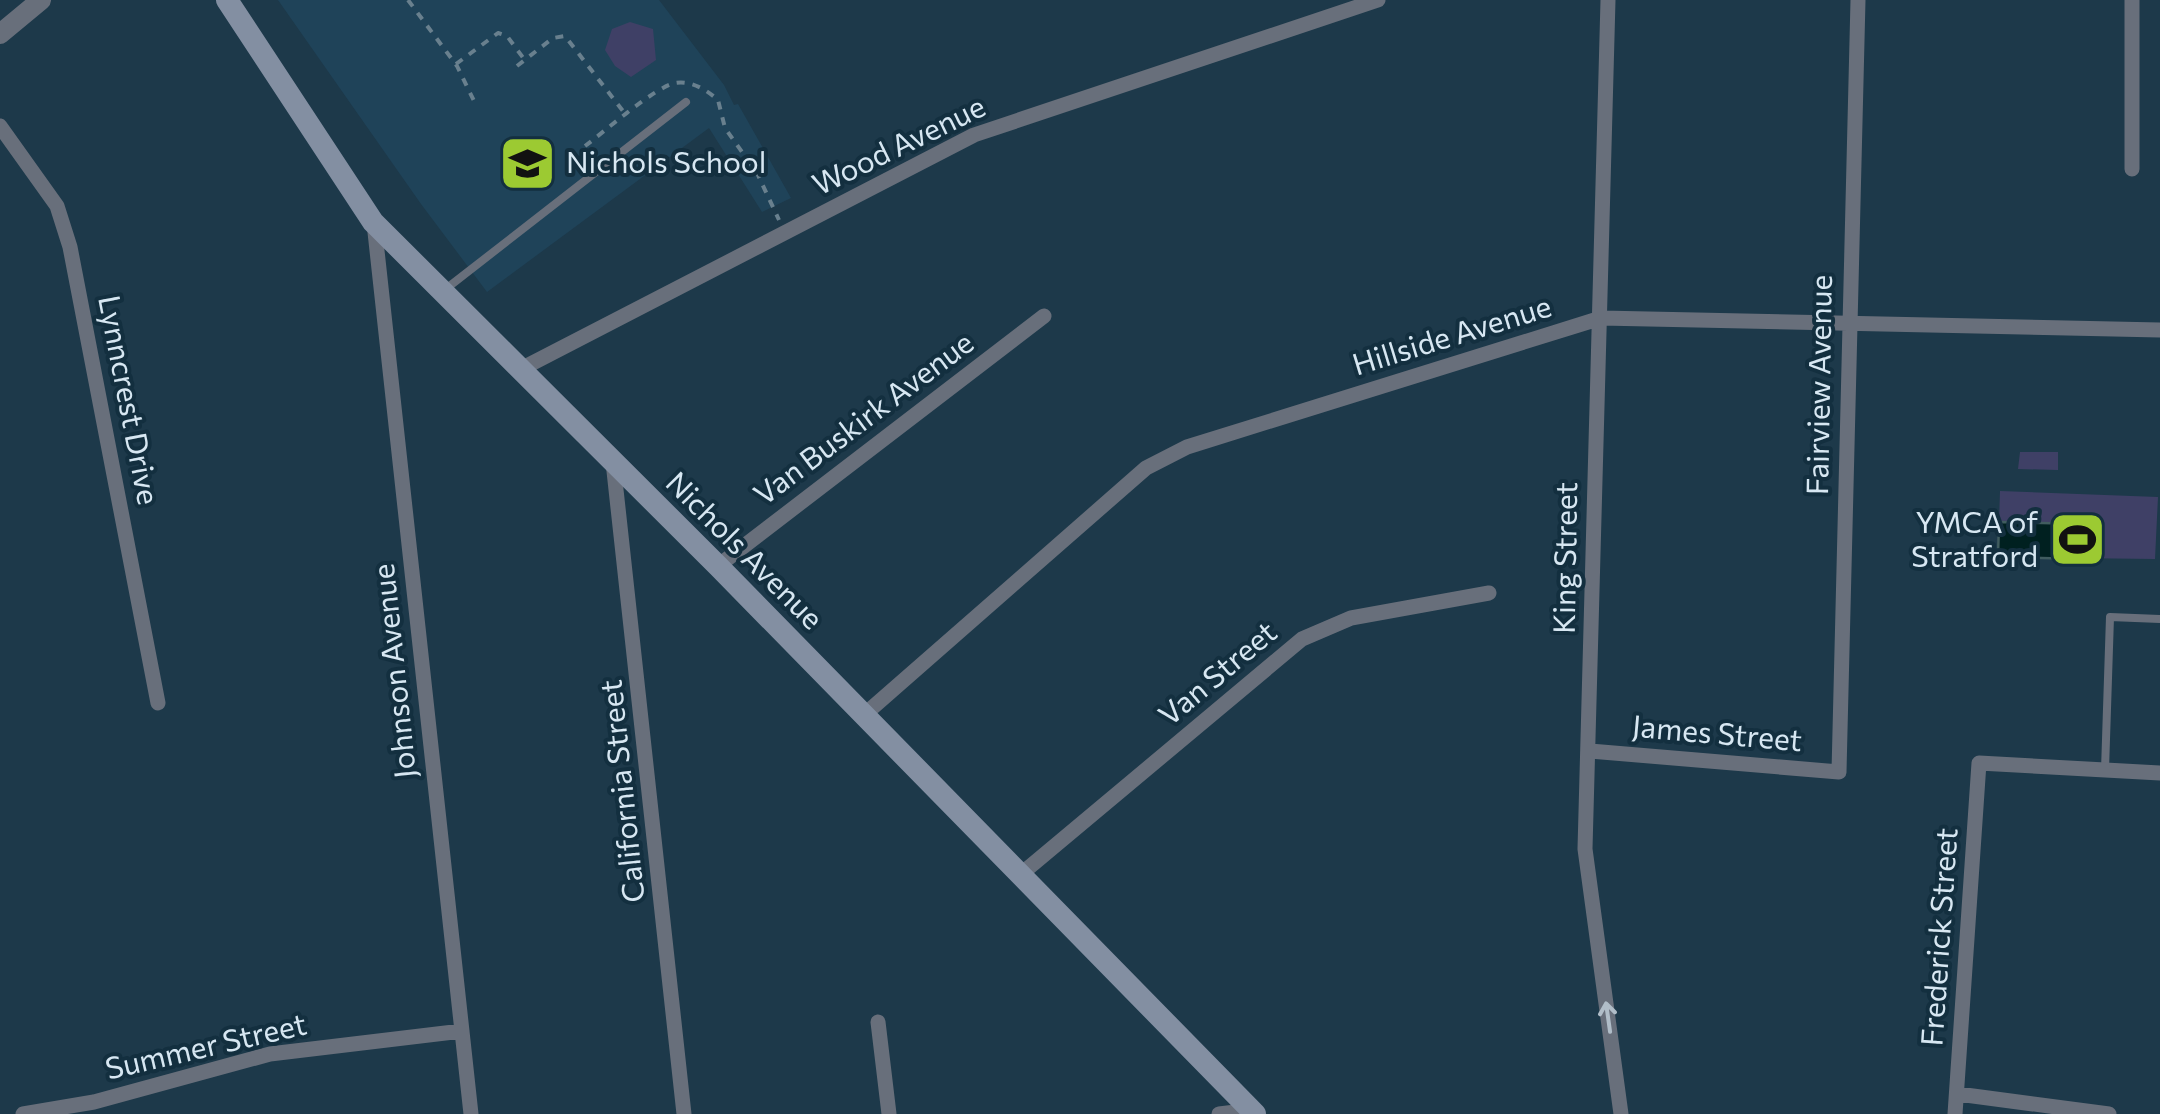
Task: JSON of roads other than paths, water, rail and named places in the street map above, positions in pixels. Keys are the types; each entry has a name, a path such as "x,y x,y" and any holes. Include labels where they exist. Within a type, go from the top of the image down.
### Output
{"main road":[{"name":"Nichols Avenue","path":"227,0 374,222 1254,1112"}],"street":[{"path":"0,34 41,0"},
{"name":"Wood Avenue","path":"521,369 974,135 1378,0"},
{"name":"King Street","path":"1608,0 1585,850 1621,1114"},
{"name":"Fairview Avenue","path":"1839,772 1858,0"},
{"path":"2132,0 2132,169"},
{"name":"Lynncrest Drive","path":"0,126 46,187 64,226 158,703"},
{"name":"Johnson Avenue","path":"374,222 471,1114"},
{"name":"Van Buskirk Avenue","path":"718,566 1044,316"},
{"name":"Hillside Avenue","path":"864,716 1146,468 1188,447 1601,318 2160,330"},
{"name":"California Street","path":"614,462 684,1114"},
{"name":"Van Street","path":"1020,874 1302,639 1351,618 1490,593"},
{"name":"James Street","path":"1590,751 1839,772"},
{"name":"Frederick Street","path":"1955,1114 1980,763 2105,770"},
{"path":"2105,770 2160,773"},
{"path":"878,1022 890,1114"},
{"name":"Summer Street","path":"23,1114 94,1102 270,1054 462,1031"},
{"path":"1958,1094 2109,1114"},
{"path":"1219,1114 1254,1112"}],"lane":[{"path":"443,290 686,102"},
{"path":"2105,770 2110,617 2160,619"}],"place":[{"name":"Nichols School","path":"527,163"},
{"name":"YMCA of Stratford","path":"2077,540"}]}
